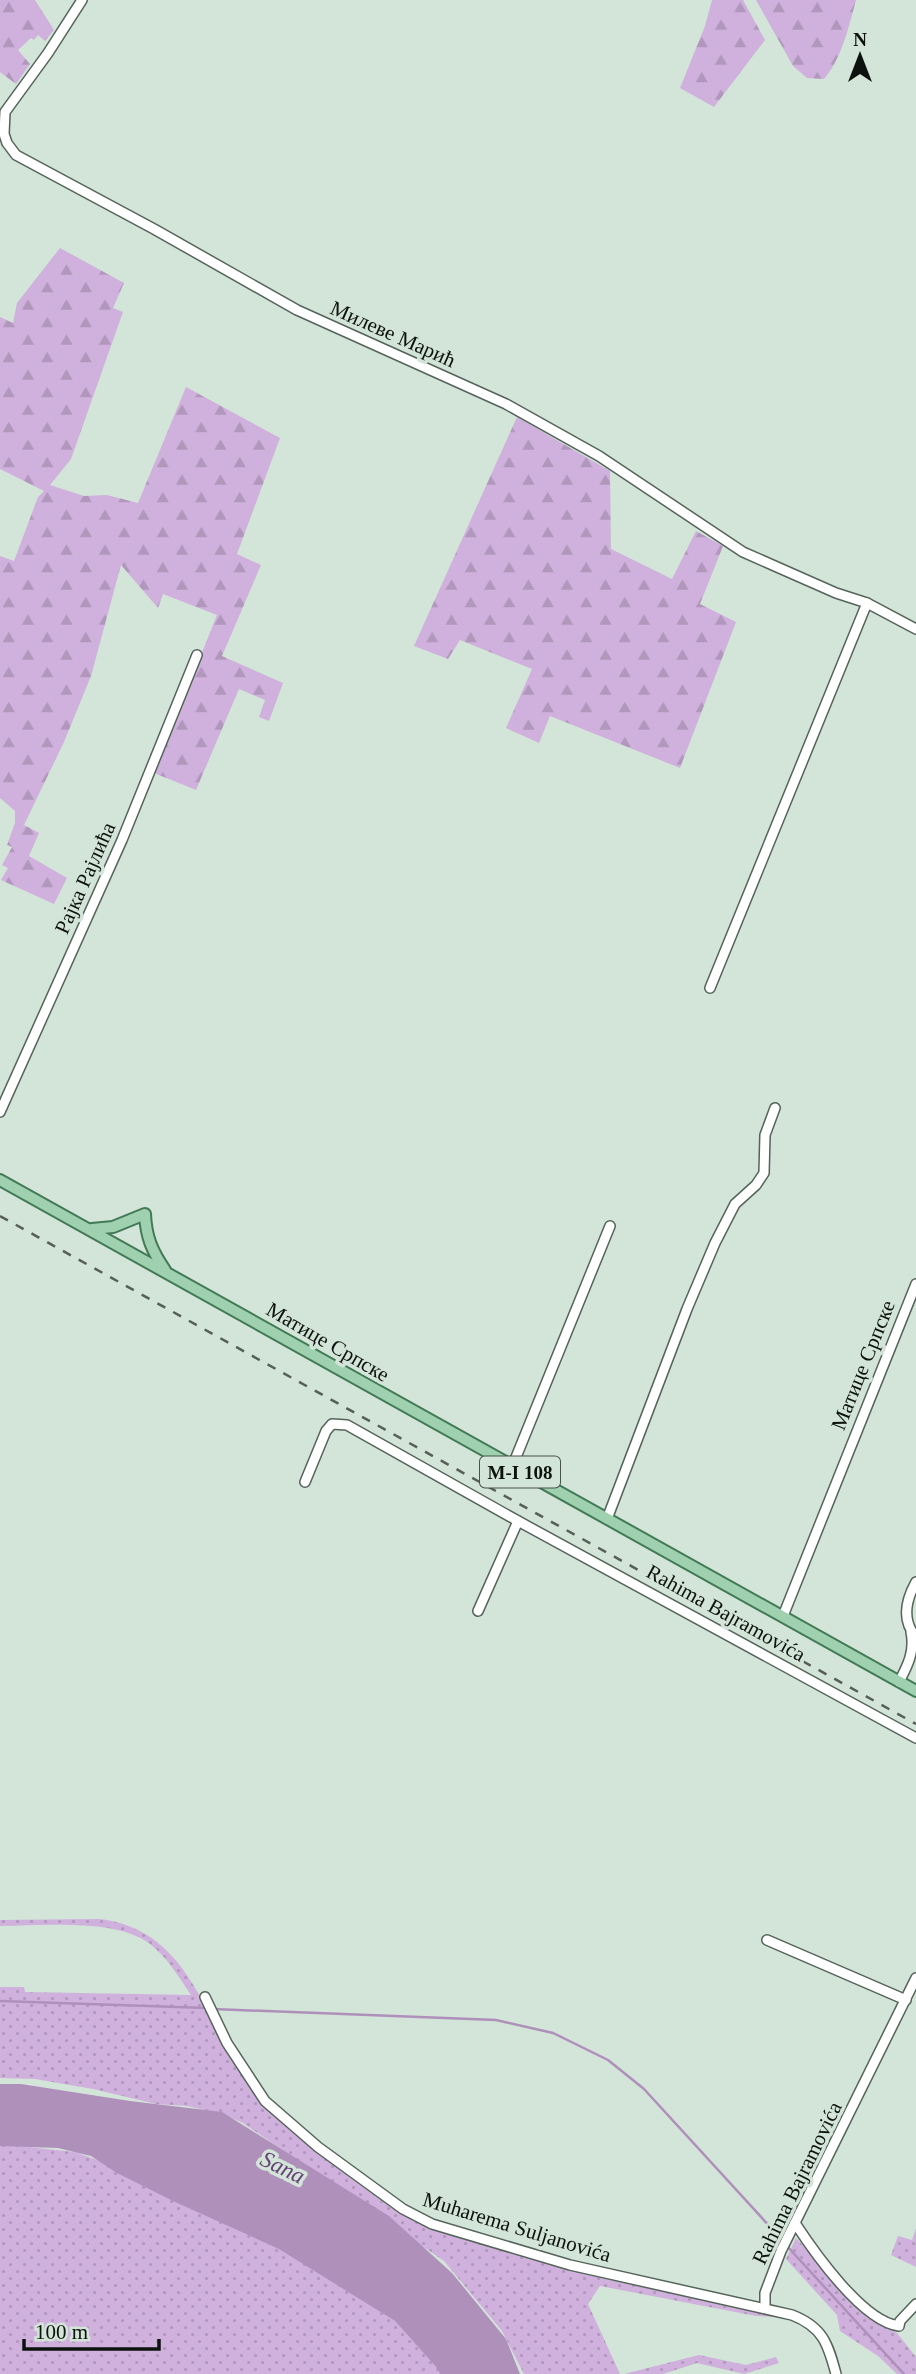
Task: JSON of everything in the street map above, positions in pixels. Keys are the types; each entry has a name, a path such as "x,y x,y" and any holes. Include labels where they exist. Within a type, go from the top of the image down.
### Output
{"main road":[{"name":"M-I 108","path":"0,1180 89,1228"},
{"path":"89,1228 113,1227 145,1214 150,1246 167,1272"},
{"name":"Матице Српске","path":"89,1228 916,1691"}],"street":[{"name":"Милеве Мaрић","path":"82,0 5,112 4,134 16,155 154,229 276,299 506,404 548,426 599,456 752,556 867,603 916,629"},
{"path":"710,988 867,603"},
{"name":"Рајка Рајлића","path":"0,1112 131,818 197,655"},
{"path":"607,1519 715,1243 735,1204 756,1185 764,1173 765,1135 775,1108"},
{"path":"512,1467 610,1226"},
{"name":"Матице Српске","path":"783,1616 916,1284"},
{"name":"Rahima Bajramovića","path":"305,1482 326,1431 332,1424 347,1425 916,1738"},
{"path":"478,1611 518,1521"},
{"path":"899,1682 912,1650 913,1634 906,1607 916,1582"},
{"path":"767,1940 906,2000"},
{"name":"Rahima Bajramovića","path":"765,2307 765,2292 781,2251 916,1978"},
{"name":"Muharema Suljanovića","path":"205,1997 244,2072 265,2101 318,2147 402,2209 432,2224 570,2264 792,2315 818,2329 831,2351 836,2374"},
{"path":"795,2223 820,2261 876,2317 899,2326 900,2321 916,2304"}],"green space":[{"path":"0,0 35,0 54,30 45,41 38,35 18,50 30,64 16,84 0,72"},
{"path":"712,0 743,0 765,40 714,107 680,88 705,26"},
{"path":"756,0 856,0 840,52 824,79 807,78 793,66"},
{"path":"60,248 124,283 113,308 123,312 71,459 50,485 84,496 107,495 138,503 186,387 280,438 237,554 261,565 222,656 283,683 269,721 259,717 265,700 239,689 196,790 154,773 217,615 163,594 158,608 121,565 91,676 64,742 24,825 39,833 29,856 67,878 54,904 1,880 8,868 2,865 12,847 7,845 15,823 15,811 0,798 0,556 14,561 38,497 44,491 0,469 0,317 13,323 17,303"},
{"path":"517,417 610,471 611,549 672,579 696,531 723,546 700,604 736,622 680,768 550,716 539,743 506,728 532,669 460,640 448,659 414,646"},
{"path":"99,1919 133,1928 160,1944 181,1967 199,1994 248,2083 268,2109 310,2146 385,2203 406,2215 588,2275 779,2317 756,2316 600,2286 588,2304 620,2374 524,2374 502,2331 444,2261 243,2123 222,2114 187,2106 156,2104 35,2079 0,2078 0,1987 24,1987 25,1992 191,1995 162,1955 136,1936 118,1930 78,1925 0,1926 0,1920"},
{"path":"0,2146 75,2152 125,2170 282,2249 395,2321 441,2374 0,2374"},
{"path":"916,2228 916,2267 891,2255 898,2236 912,2240"},
{"path":"796,2238 871,2319 897,2333 916,2357 916,2374 897,2374 878,2356 840,2331 837,2315 786,2259"},
{"path":"699,2355 746,2365 776,2357 779,2363 744,2374 697,2363 663,2374 624,2374"}],"water":[{"name":"Sana","path":"0,2084 21,2084 222,2112 389,2216 452,2273 506,2339 520,2374 440,2374 395,2321 279,2249 173,2201 117,2173 91,2156 58,2148 0,2146"}],"waterway":[{"path":"0,2001 207,2008"},
{"path":"213,2009 496,2020 553,2033 608,2060 644,2089 783,2241"},
{"path":"787,2246 904,2374"}],"railway":[{"path":"0,1216 916,1724"}]}
